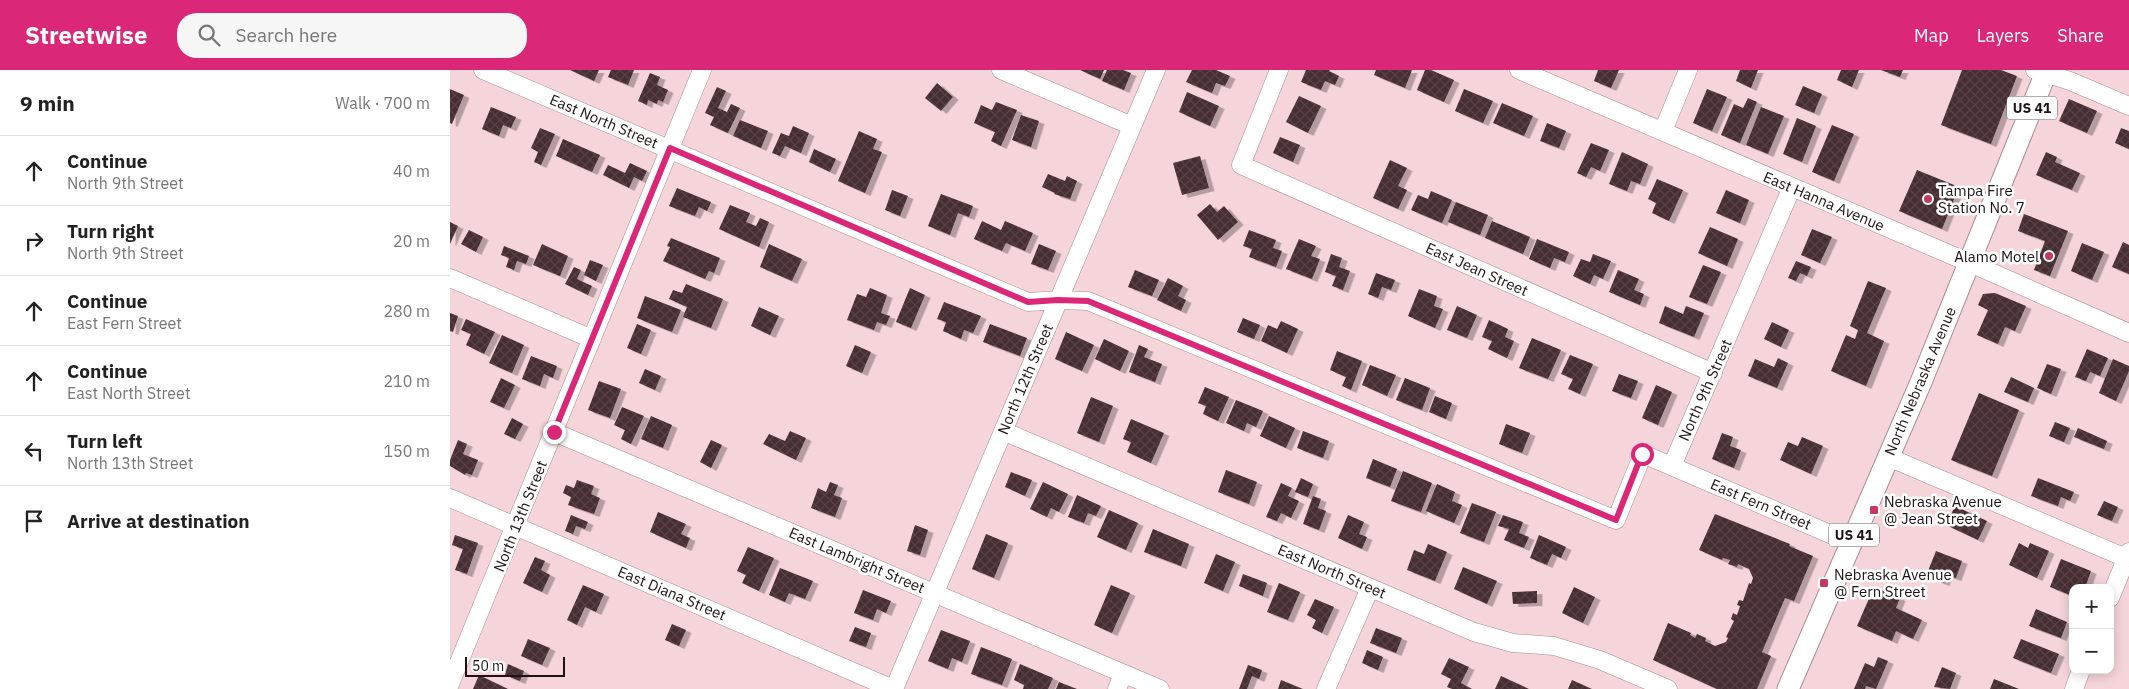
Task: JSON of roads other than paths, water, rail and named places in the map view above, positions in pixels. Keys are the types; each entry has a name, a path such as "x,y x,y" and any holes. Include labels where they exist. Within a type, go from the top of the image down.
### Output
{"main road":[{"name":"North Nebraska Avenue","path":"1788,689 1970,263 2043,71"}],"street":[{"name":"East North Street","path":"483,70 1028,302 1058,300"},
{"name":"North 13th Street","path":"450,684 702,70"},
{"path":"1001,70 1132,126"},
{"name":"North 12th Street","path":"894,689 933,593 1156,70"},
{"name":"East Jean Street","path":"1279,70 1241,166 1713,373"},
{"name":"East Hanna Avenue","path":"1519,70 2129,333"},
{"path":"1663,131 1688,70"},
{"path":"2043,71 2129,106"},
{"name":"North 9th Street","path":"1672,466 1792,187"},
{"path":"450,278 592,339"},
{"path":"1058,300 1088,301 1616,520 1642,454 1672,466"},
{"name":"East North Street","path":"1003,431 1474,632 1513,643 1554,646 1600,660 1668,689"},
{"name":"East Lambright Street","path":"554,432 933,593 1120,681 1160,689"},
{"path":"1888,457 2128,555 2114,588"},
{"name":"East Fern Street","path":"1672,466 1851,543"},
{"name":"East Diana Street","path":"450,498 894,689"},
{"path":"1326,689 1370,588"},
{"path":"2074,689 2080,674"}],"place":[{"name":"Tampa Fire Station No. 7","path":"1928,199"},
{"name":"Alamo Motel","path":"2049,256"},
{"name":"Nebraska Avenue @ Jean Street","path":"1874,510"},
{"name":"Nebraska Avenue @ Fern Street","path":"1824,583"}]}
